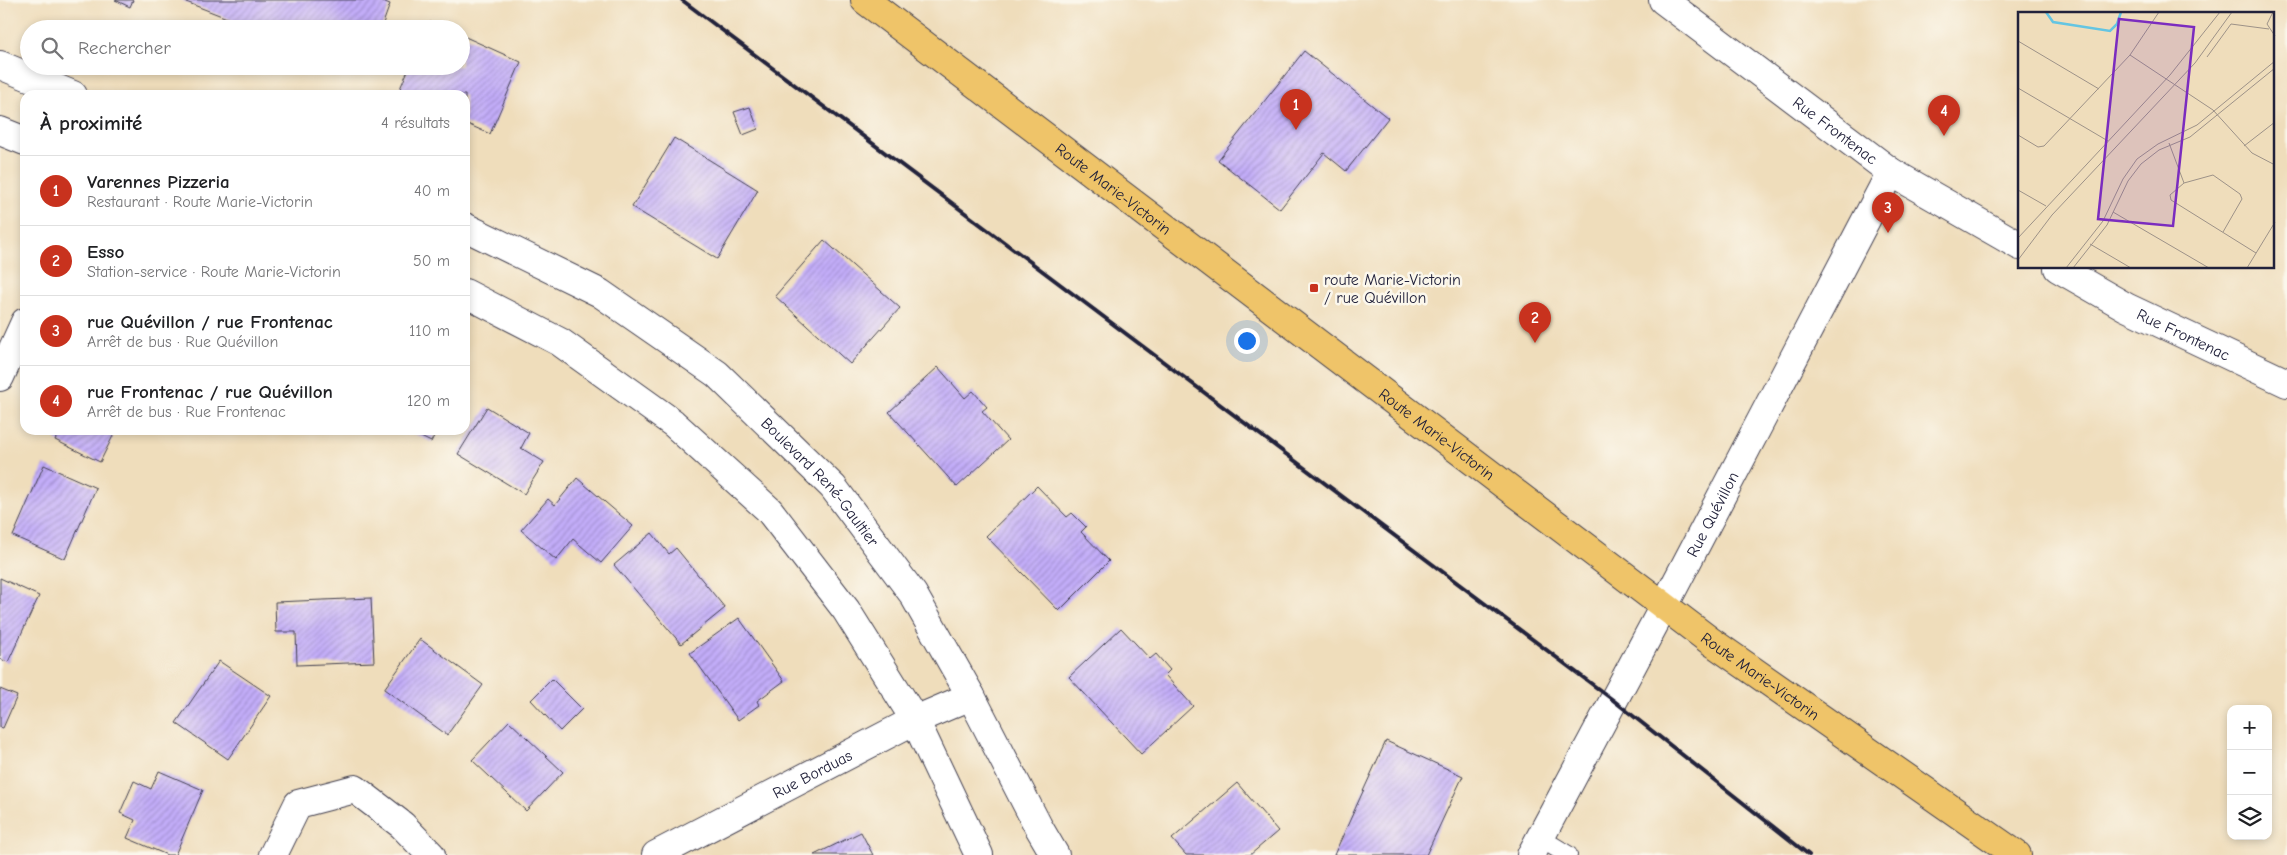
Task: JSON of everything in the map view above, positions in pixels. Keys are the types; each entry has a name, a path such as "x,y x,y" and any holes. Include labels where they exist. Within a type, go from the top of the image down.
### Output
{"main road":[{"name":"Route Marie-Victorin","path":"865,0 891,9 1709,640 2016,855"}],"street":[{"name":"Rue Frontenac","path":"1663,0 1891,172 2018,245"},
{"path":"0,65 20,73"},
{"path":"24,75 61,90"},
{"path":"0,131 20,138"},
{"name":"Rue Quévillon","path":"1535,847 1664,606 1891,172"},
{"name":"Boulevard René-Gaultier","path":"470,229 600,293 717,374 833,487 913,594 971,696 1038,826 1056,855"},
{"name":"Rue Frontenac","path":"2060,269 2126,307 2287,383"},
{"path":"470,296 560,342 673,423 769,510 846,610 915,720 979,855"},
{"path":"0,376 20,333"},
{"name":"Rue Borduas","path":"656,855 915,720 971,696"},
{"path":"273,855 298,804 355,789 402,825 431,855"}],"lane":[{"path":"1535,847 1568,855"}],"building":[{"path":"115,0 133,0 130,7"},
{"path":"181,0 380,0 390,4 384,20 232,20"},
{"path":"470,39 521,62 490,134 470,125 470,90 399,90 406,75 470,75"},
{"path":"1304,51 1388,118 1346,171 1324,153 1280,209 1218,160"},
{"path":"750,107 758,129 743,135 734,112"},
{"path":"674,138 758,190 717,259 632,207"},
{"path":"824,240 900,308 850,364 775,296"},
{"path":"938,367 965,398 973,391 987,407 982,411 1008,440 957,487 889,412"},
{"path":"487,407 529,433 521,448 544,462 524,494 458,454"},
{"path":"58,435 114,435 100,462 55,440"},
{"path":"417,435 434,435 431,442"},
{"path":"44,465 96,488 65,559 13,536"},
{"path":"577,478 633,526 601,563 573,539 556,560 521,530 548,499 555,505"},
{"path":"1037,486 1067,517 1072,513 1086,527 1081,532 1109,561 1059,611 986,536"},
{"path":"652,533 669,554 676,548 725,608 681,644 614,565"},
{"path":"0,578 39,596 8,662 0,659"},
{"path":"371,598 374,662 297,665 296,632 276,632 275,602"},
{"path":"739,618 784,681 757,701 759,705 738,720 690,653"},
{"path":"1121,628 1150,659 1156,654 1170,670 1165,675 1193,706 1141,754 1069,677"},
{"path":"420,639 483,685 447,735 384,689"},
{"path":"219,661 271,696 228,759 176,723"},
{"path":"552,679 582,709 560,731 531,700"},
{"path":"0,689 17,696 3,728 0,727"},
{"path":"509,721 563,772 526,811 472,760"},
{"path":"1386,741 1463,776 1426,855 1334,855"},
{"path":"159,771 203,790 175,855 167,855 127,838 135,820 120,813 134,781 151,789"},
{"path":"1237,783 1278,831 1250,855 1186,855 1172,839"},
{"path":"861,832 873,855 814,855"}],"railway":[{"path":"682,0 1613,700 1809,855"}],"place":[{"name":"Varennes Pizzeria","path":"1296,130"},
{"name":"rue Frontenac / rue Quévillon","path":"1944,136"},
{"name":"rue Quévillon / rue Frontenac","path":"1888,233"},
{"name":"route Marie-Victorin / rue Quévillon","path":"1314,288"},
{"name":"Esso","path":"1535,343"}]}
